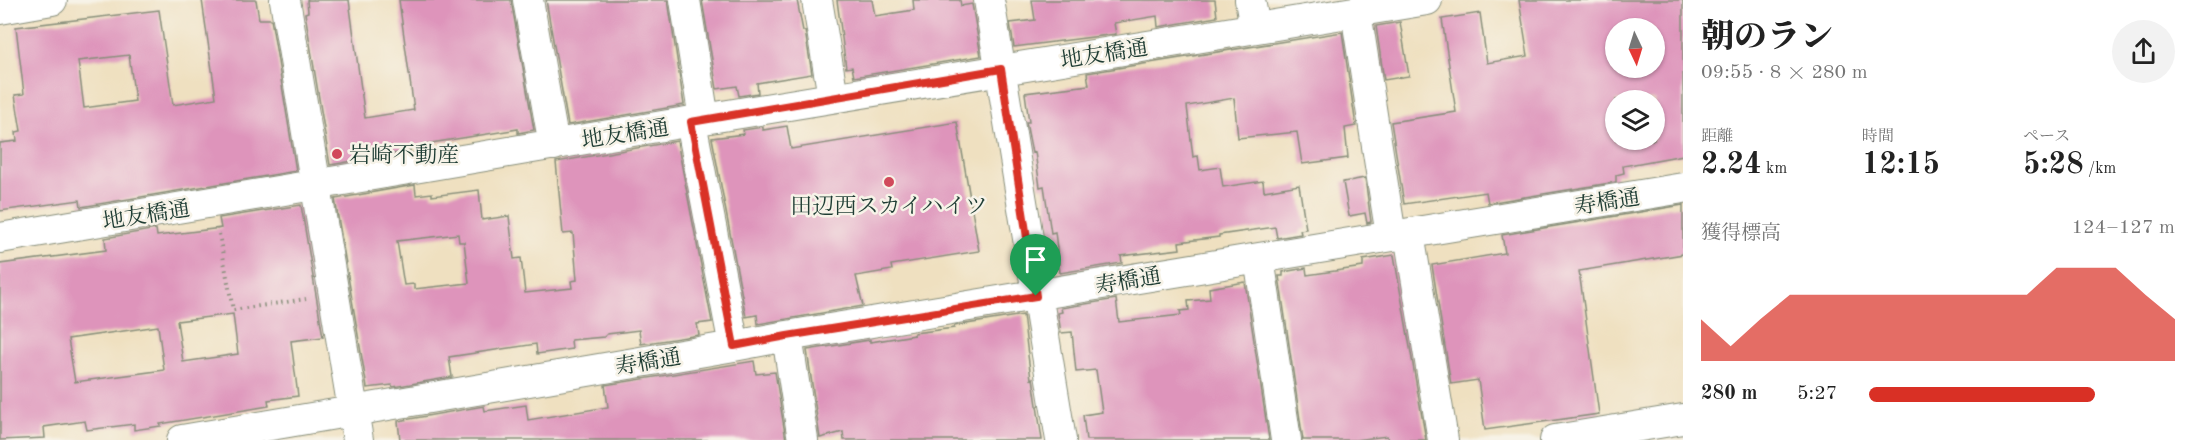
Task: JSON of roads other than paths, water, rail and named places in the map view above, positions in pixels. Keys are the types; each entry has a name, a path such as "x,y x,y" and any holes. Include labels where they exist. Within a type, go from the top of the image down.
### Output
{"street":[{"path":"0,9 52,0"},
{"path":"285,0 358,440"},
{"path":"528,0 554,145"},
{"path":"685,0 698,120 734,346"},
{"path":"817,0 833,98"},
{"path":"989,0 1061,440"},
{"name":"地友橋通","path":"0,238 1001,69 1253,14 1356,12 1427,0"},
{"path":"1356,12 1443,440"},
{"name":"寿橋通","path":"182,440 787,336 1683,188"},
{"path":"1259,258 1286,440"},
{"path":"787,336 803,440"},
{"path":"1556,440 1683,419"}],"place":[{"name":"岩崎不動産","path":"337,154"},
{"name":"田辺西スカイハイツ","path":"889,182"}]}
